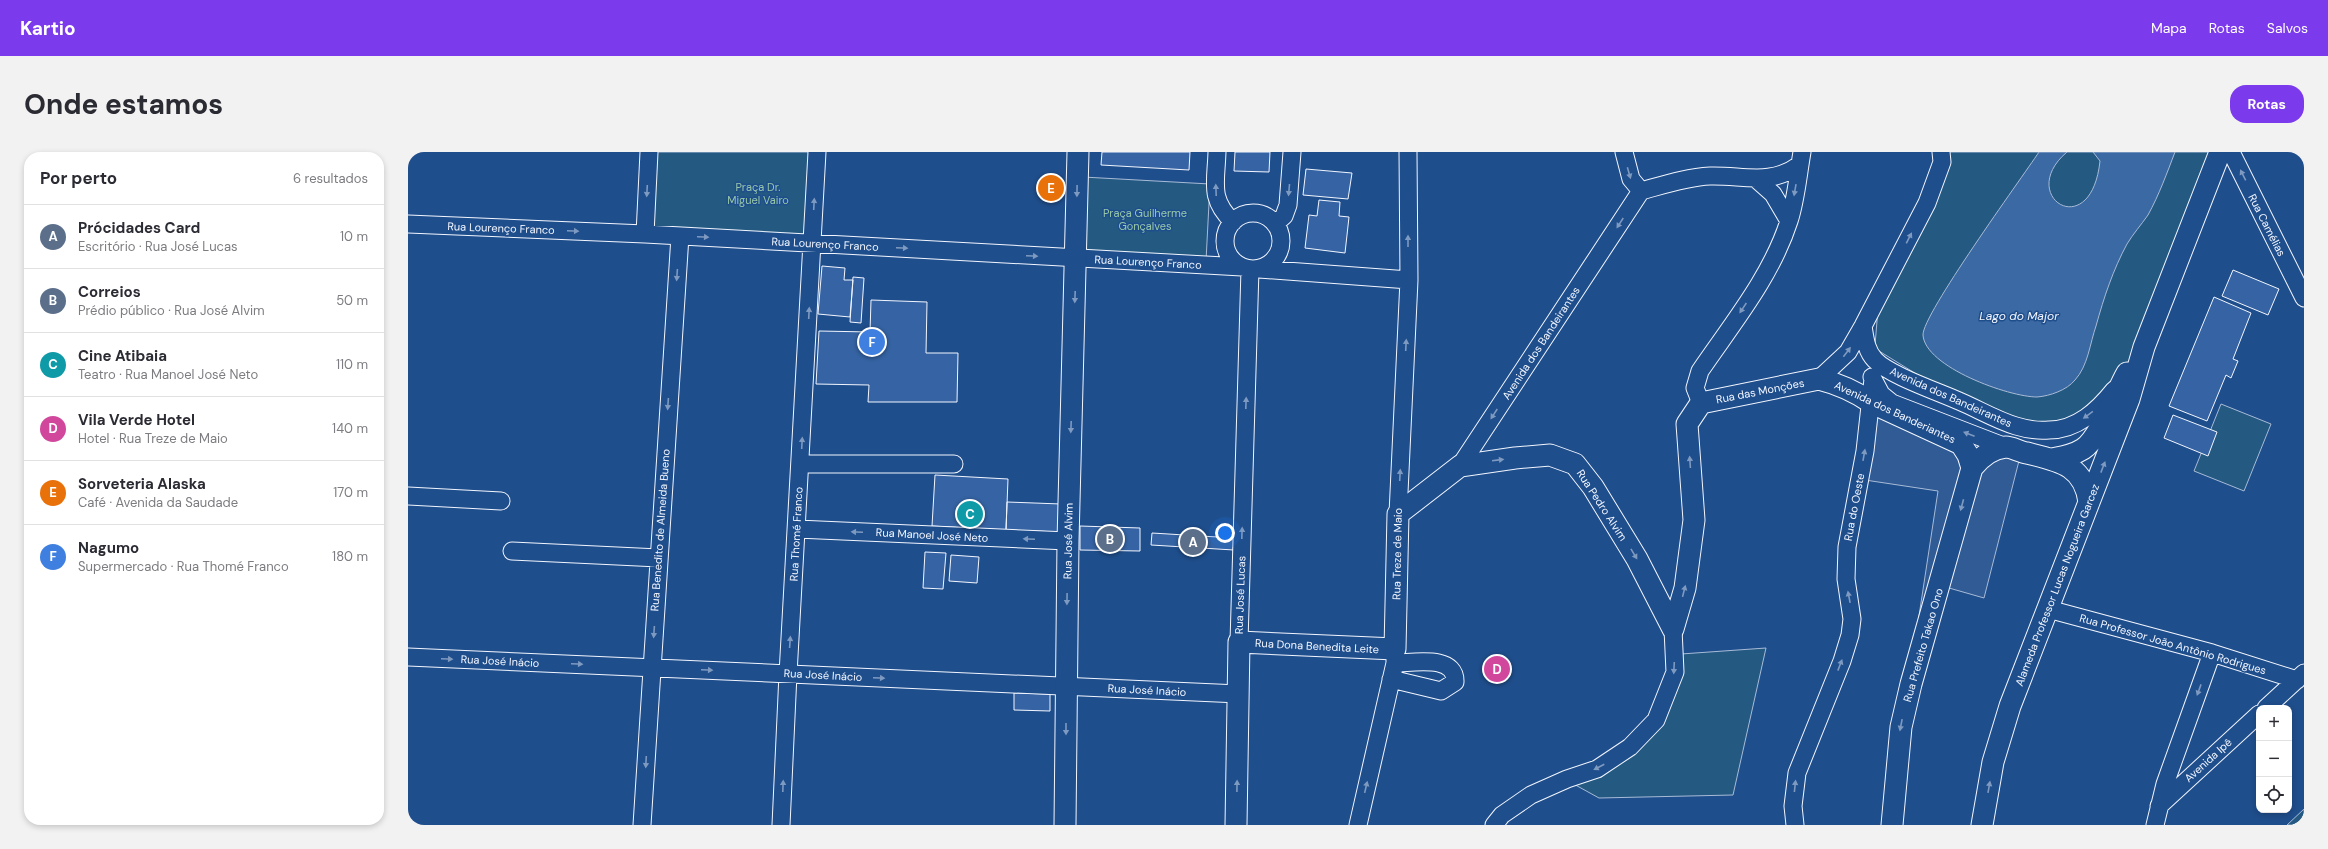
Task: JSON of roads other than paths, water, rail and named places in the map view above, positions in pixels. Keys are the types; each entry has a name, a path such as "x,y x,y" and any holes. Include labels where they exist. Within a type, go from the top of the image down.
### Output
{"main road":[{"name":"Rua José Alvim","path":"1065,825 1068,541 1078,152"},
{"name":"Alameda Professor Lucas Nogueira Garcez","path":"1982,825 1995,755 2010,706 2129,399 2144,347 2220,152"},
{"name":"Alameda Professor Lucas Nogueira Garcez","path":"2051,459 2070,456 2084,449 2092,440 2125,377 2144,347"},
{"name":"Rua das Monções","path":"1701,403 1819,379"},
{"name":"Avenida dos Banderiantes","path":"1819,379 1847,388 1872,403 1961,444 1968,455 1972,468"},
{"path":"1673,629 1685,588 1694,520 1687,424 1701,403"},
{"path":"1972,468 1981,457 2006,447 2051,459 2078,474 2087,486 2089,502"},
{"name":"Rua Pedro Alvim","path":"1460,466 1515,458 1550,455 1575,464 1593,487 1637,559 1673,629"},
{"name":"Avenida dos Bandeirantes","path":"1398,514 1460,466"},
{"name":"Rua Prefeito Takao Ono","path":"1892,825 1893,791 1902,720 1972,468"},
{"name":"Rua Treze de Maio","path":"1394,664 1398,514"},
{"name":"Rua Dona Benedita Leite","path":"1239,642 1394,664"},
{"name":"Rua José Lucas","path":"1236,825 1239,642"}],"street":[{"path":"645,234 649,152"},
{"name":"Rua Thomé Franco","path":"781,825 817,152"},
{"path":"1217,152 1215,193 1221,210 1233,222"},
{"path":"1275,224 1284,216 1288,205 1292,152"},
{"name":"Rua Treze de Maio","path":"1398,514 1408,280 1408,152"},
{"path":"1624,152 1631,179 1641,191 1673,182 1710,176 1777,178 1800,158"},
{"name":"Avenida dos Banderiantes","path":"1819,379 1848,352 1863,326 1927,203 1942,162 1942,152"},
{"name":"Rua Camélias","path":"2231,152 2304,298"},
{"path":"1701,403 1695,388 1700,371 1765,276 1789,221 1800,158"},
{"path":"1755,178 1773,194 1789,221"},
{"name":"Avenida dos Bandeirantes","path":"1460,466 1641,191"},
{"path":"1281,242 1274,260 1250,269 1234,262 1225,247 1225,238 1233,222 1240,216 1250,213 1259,214 1275,224 1289,261 1299,268 1310,272"},
{"name":"Rua Lourenço Franco","path":"408,224 812,243 1310,272 1408,280"},
{"name":"Rua Benedito de Almeida Bueno","path":"642,825 680,236"},
{"name":"Rua José Lucas","path":"1239,642 1250,269"},
{"name":"Avenida dos Bandeirantes","path":"1863,326 1868,363 1873,379 1881,394 1892,403 2006,447"},
{"name":"Avenida dos Bandeirantes","path":"1865,343 1874,360 1888,369 1938,393 2015,426 2026,428 2049,430 2068,427 2080,421 2099,407 2125,377"},
{"name":"Rua do Oeste","path":"1795,825 1794,806 1797,773 1842,661 1850,635 1852,619 1846,579 1847,547 1872,403 1873,379"},
{"path":"800,464 954,464"},
{"path":"408,496 501,501"},
{"name":"Rua Manoel José Neto","path":"797,529 1068,541"},
{"path":"512,551 659,558"},
{"name":"Rua Professor João Antônio Rodrigues","path":"2048,609 2301,677"},
{"path":"1494,825 1502,815 1531,795 1567,778 1598,769 1630,747 1656,720 1675,672 1673,629"},
{"path":"2155,825 2158,808 2212,653"},
{"name":"Rua José Inácio","path":"408,657 1239,694"},
{"name":"Rua Treze de Maio","path":"1358,825 1394,664"},
{"path":"2269,705 2301,677"},
{"name":"Avenida Ipê","path":"2158,808 2171,793 2256,717"}],"water":[{"name":"Lago do Major","path":"2039,152 2067,152 2053,168 2049,184 2052,196 2061,204 2072,207 2084,201 2094,187 2100,161 2093,152 2175,152 2163,184 2148,215 2127,244 2117,264 2099,315 2083,368 2072,384 2068,387 2053,394 2037,397 2024,396 1989,386 1953,369 1938,358 1927,347 1923,335 1927,323 1938,302 1955,275"}],"place":[{"name":"Sorveteria Alaska","path":"1051,188"},
{"name":"Nagumo","path":"872,342"},
{"name":"Cine Atibaia","path":"970,514"},
{"name":"Correios","path":"1110,539"},
{"name":"Prócidades Card","path":"1193,542"},
{"name":"Vila Verde Hotel","path":"1497,669"}],"park label":[{"name":"Praça Dr. Miguel Vairo","path":"758,193"},
{"name":"Praça Guilherme Gonçalves","path":"1145,219"}]}
